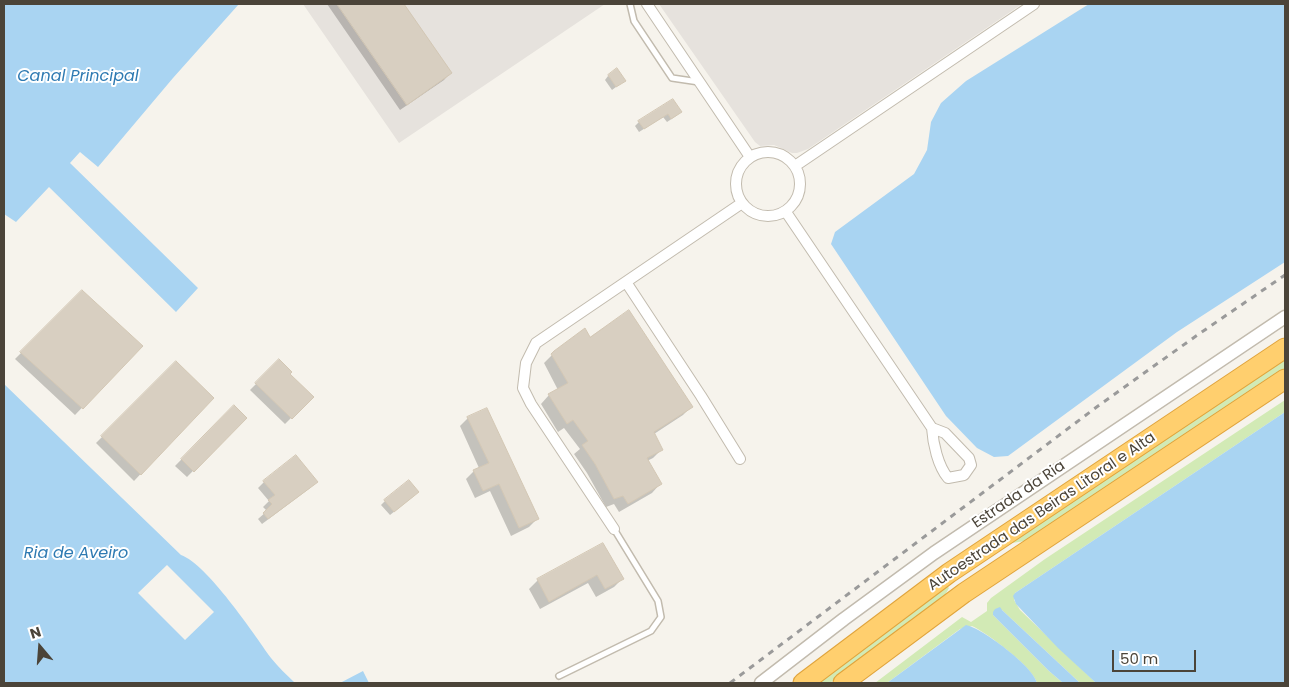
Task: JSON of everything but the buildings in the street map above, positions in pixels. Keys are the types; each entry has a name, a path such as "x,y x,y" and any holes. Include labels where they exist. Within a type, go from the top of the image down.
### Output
{"highway":[{"name":"Autoestrada das Beiras Litoral e Alta","path":"803,683 949,572 1285,348"},
{"name":"Autoestrada das Beiras Litoral e Alta","path":"843,683 964,593 1285,379"}],"street":[{"path":"647,4 750,157"},
{"path":"795,166 1034,4"},
{"path":"764,152 778,153 791,161 795,166 799,173 801,187 797,201 786,212 773,217 758,216 745,208 737,196 735,182 740,168 750,157 764,152"},
{"path":"614,529 531,404 523,388 526,364 536,343 742,203"},
{"path":"786,212 932,428 944,433 969,458 971,466 964,475 948,478 943,473 932,439 932,428"},
{"path":"626,282 740,459"},
{"name":"Estrada da Ria","path":"761,683 934,553 1285,316"}],"lane":[{"path":"630,4 634,22 672,78 699,82"},
{"path":"559,676 651,631 661,617 658,601 614,529"}],"shaded area":[{"path":"303,4 605,4 399,143"},
{"path":"659,4 1022,4 808,149 792,153 774,145 760,146 755,142"}],"green space":[{"path":"1285,355 1285,369 1025,541 1012,543 1020,532"},
{"path":"1285,400 1285,412 1015,593 1014,600 1020,610 1096,683 1080,683 1002,610 993,615 1063,683 1037,683 1034,676 1019,660 972,626 960,629 887,683 875,683 962,617 971,622 987,611 987,603 991,598 1045,559"},
{"path":"948,587 944,597 830,683 813,683 938,588"}],"water":[{"name":"Canal Principal","path":"4,4 239,4 173,78 98,167 80,152 70,163 198,288 176,312 49,187 16,222 4,214"},
{"path":"1089,4 1285,4 1285,262 1177,332 1008,456 994,457 977,448 946,416 831,244 835,232 914,174 927,150 931,122 941,103 966,81"},
{"name":"Ria de Aveiro","path":"4,384 181,555 192,561 204,572 242,617 274,661 295,683 4,683","holes":["167,565 214,612 185,640 138,593"]},
{"path":"1285,412 1285,683 1096,683 1058,648 1016,604 1013,596 1015,593"},
{"path":"1000,607 1080,683 1063,683 1049,671 993,615 995,609"},
{"path":"966,625 995,640 1027,668 1037,683 887,683"},
{"path":"363,671 369,683 340,683"}],"railway":[{"path":"730,683 1098,406 1285,275"}]}
